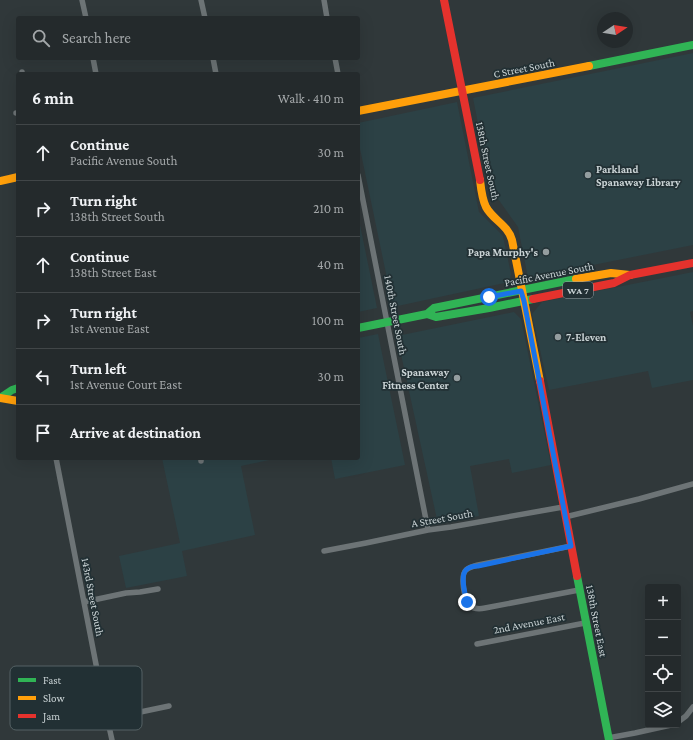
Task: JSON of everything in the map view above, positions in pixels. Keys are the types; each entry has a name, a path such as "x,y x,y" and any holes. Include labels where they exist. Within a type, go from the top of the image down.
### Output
{"street":[{"path":"82,0 86,16"},
{"path":"201,0 205,16"},
{"path":"324,0 327,16"},
{"name":"138th Street South","path":"444,0 484,202 489,211 510,234 513,246 563,507"},
{"name":"C Street South","path":"360,112 693,45"},
{"path":"93,60 96,72"},
{"path":"213,60 216,72"},
{"path":"335,60 338,72"},
{"path":"0,181 16,177"},
{"name":"140th Street South","path":"360,185 428,530"},
{"name":"Pacific Avenue South","path":"360,328 428,314 436,317 524,301 614,283 630,275 693,263"},
{"name":"Pacific Avenue South","path":"428,314 434,308 611,273 630,275"},
{"path":"0,398 16,389"},
{"path":"0,398 16,401"},
{"name":"143rd Street South","path":"56,460 96,666"},
{"path":"565,517 693,484"},
{"name":"138th Street East","path":"563,507 608,739"},
{"name":"A Street South","path":"324,551 428,530 563,507"},
{"path":"571,546 473,567 465,570 463,582 467,602 471,607 478,609 490,608 579,590"},
{"path":"84,602 158,588"},
{"name":"2nd Avenue East","path":"477,644 585,623"},
{"path":"142,712 169,706"},
{"path":"681,720 693,707"},
{"path":"608,739 658,728"},
{"name":"143rd Street South","path":"110,730 112,740"}],"shaded area":[{"path":"693,53 693,245 528,278 518,227 491,189 473,98"},
{"path":"457,102 479,212 503,236 511,274 509,282 393,307 360,149 360,123"},
{"path":"360,225 377,308 360,312"},
{"path":"693,272 693,311 690,312 693,326 693,380 652,388 648,371 549,390 532,314 542,302"},
{"path":"514,312 521,319 551,465 512,473 509,459 470,466 479,516 438,524 397,336"},
{"path":"378,334 405,465 335,479 331,460 360,460 360,338"},
{"path":"162,460 270,460 241,466 255,535 182,551 187,576 126,588 119,556 180,543"}],"traffic: fast":[{"path":"589,66 693,45"},
{"path":"427,314 434,308 576,279"},
{"path":"360,328 427,314 436,317 533,299"},
{"path":"0,398 16,389"},
{"path":"577,576 609,740"}],"traffic: slow":[{"path":"360,111 589,66"},
{"path":"0,181 16,177"},
{"path":"480,180 486,207 492,216 504,226 512,240 540,381"},
{"path":"576,279 611,273 630,275"},
{"path":"0,398 16,401"}],"traffic: jam":[{"path":"444,0 480,180"},
{"path":"533,299 614,283 630,275 693,263"},
{"path":"540,381 577,576"}],"place":[{"name":"Parkland Spanaway Library","path":"588,175"},
{"name":"Papa Murphy's","path":"546,252"},
{"name":"7-Eleven","path":"558,337"},
{"name":"Spanaway Fitness Center","path":"457,378"}],"route":[{"path":"467,602 463,578 464,572 467,569 571,546 521,291 489,297"}]}
